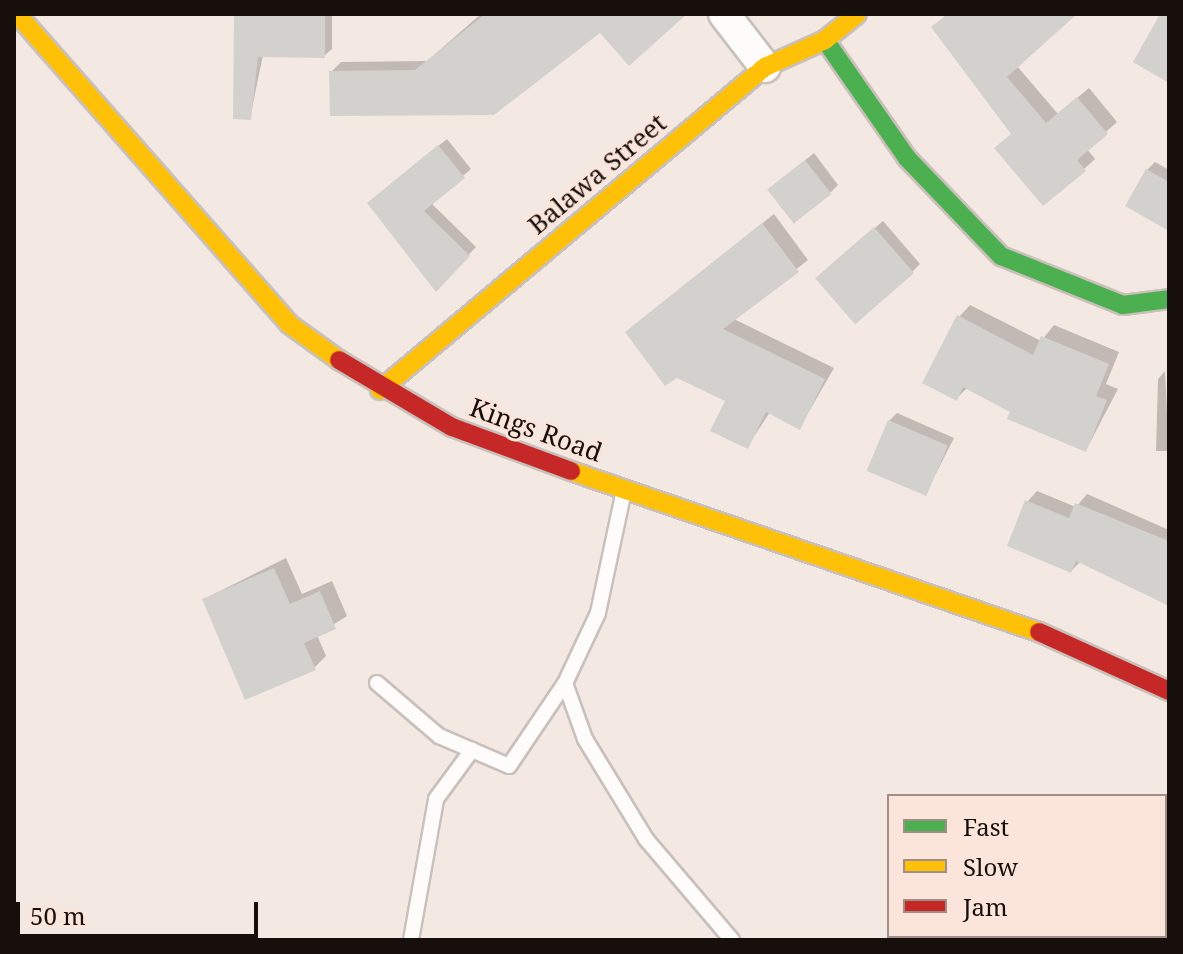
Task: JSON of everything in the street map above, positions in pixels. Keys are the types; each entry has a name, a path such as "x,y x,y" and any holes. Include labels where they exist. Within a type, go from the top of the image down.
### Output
{"main road":[{"name":"Kings Road","path":"17,14 289,324 380,390 452,427 624,490 1000,614 1169,691"},
{"name":"Balawa Street","path":"380,390 765,67 825,40 857,14"},
{"path":"825,40 907,158 1001,256 1123,305 1169,299"}],"street":[{"path":"724,14 765,67"}],"lane":[{"path":"377,683 439,736 509,766 565,683 598,613 624,490"},
{"path":"565,683 585,739 646,839 732,940"},
{"path":"411,940 436,799 472,750"}],"building":[{"path":"234,14 325,14 325,58 258,57 251,120 233,119"},
{"path":"485,14 687,14 629,66 600,33 494,115 330,116 329,71 415,70"},
{"path":"948,14 1077,14 1007,77 1046,123 1077,97 1108,134 1077,160 1086,171 1043,206 994,148 1011,134 931,27"},
{"path":"1160,14 1169,14 1169,83 1133,62"},
{"path":"438,145 465,178 424,211 470,256 436,292 367,203"},
{"path":"805,160 831,194 794,223 767,190"},
{"path":"1146,169 1169,182 1169,231 1125,206"},
{"path":"762,223 799,272 723,329 825,379 800,430 766,412 748,449 710,431 725,401 677,378 665,386 625,332"},
{"path":"874,227 914,273 855,324 815,278"},
{"path":"957,315 1033,355 1041,336 1109,364 1096,396 1107,400 1086,452 1007,419 1010,412 963,387 957,401 922,383"},
{"path":"888,420 948,445 926,496 867,471"},
{"path":"1025,500 1069,518 1075,503 1169,541 1169,606 1076,561 1071,573 1007,546"},
{"path":"274,568 290,604 320,591 336,629 304,643 316,670 245,700 202,599"}],"traffic: fast":[{"path":"825,40 907,158 1001,256 1123,305 1169,299"}],"traffic: slow":[{"path":"17,14 289,324 339,360"},
{"path":"380,390 765,67 825,40 857,14"},
{"path":"571,471 1039,632"}],"traffic: jam":[{"path":"339,360 452,427 571,471"},
{"path":"1039,632 1169,691"}]}
